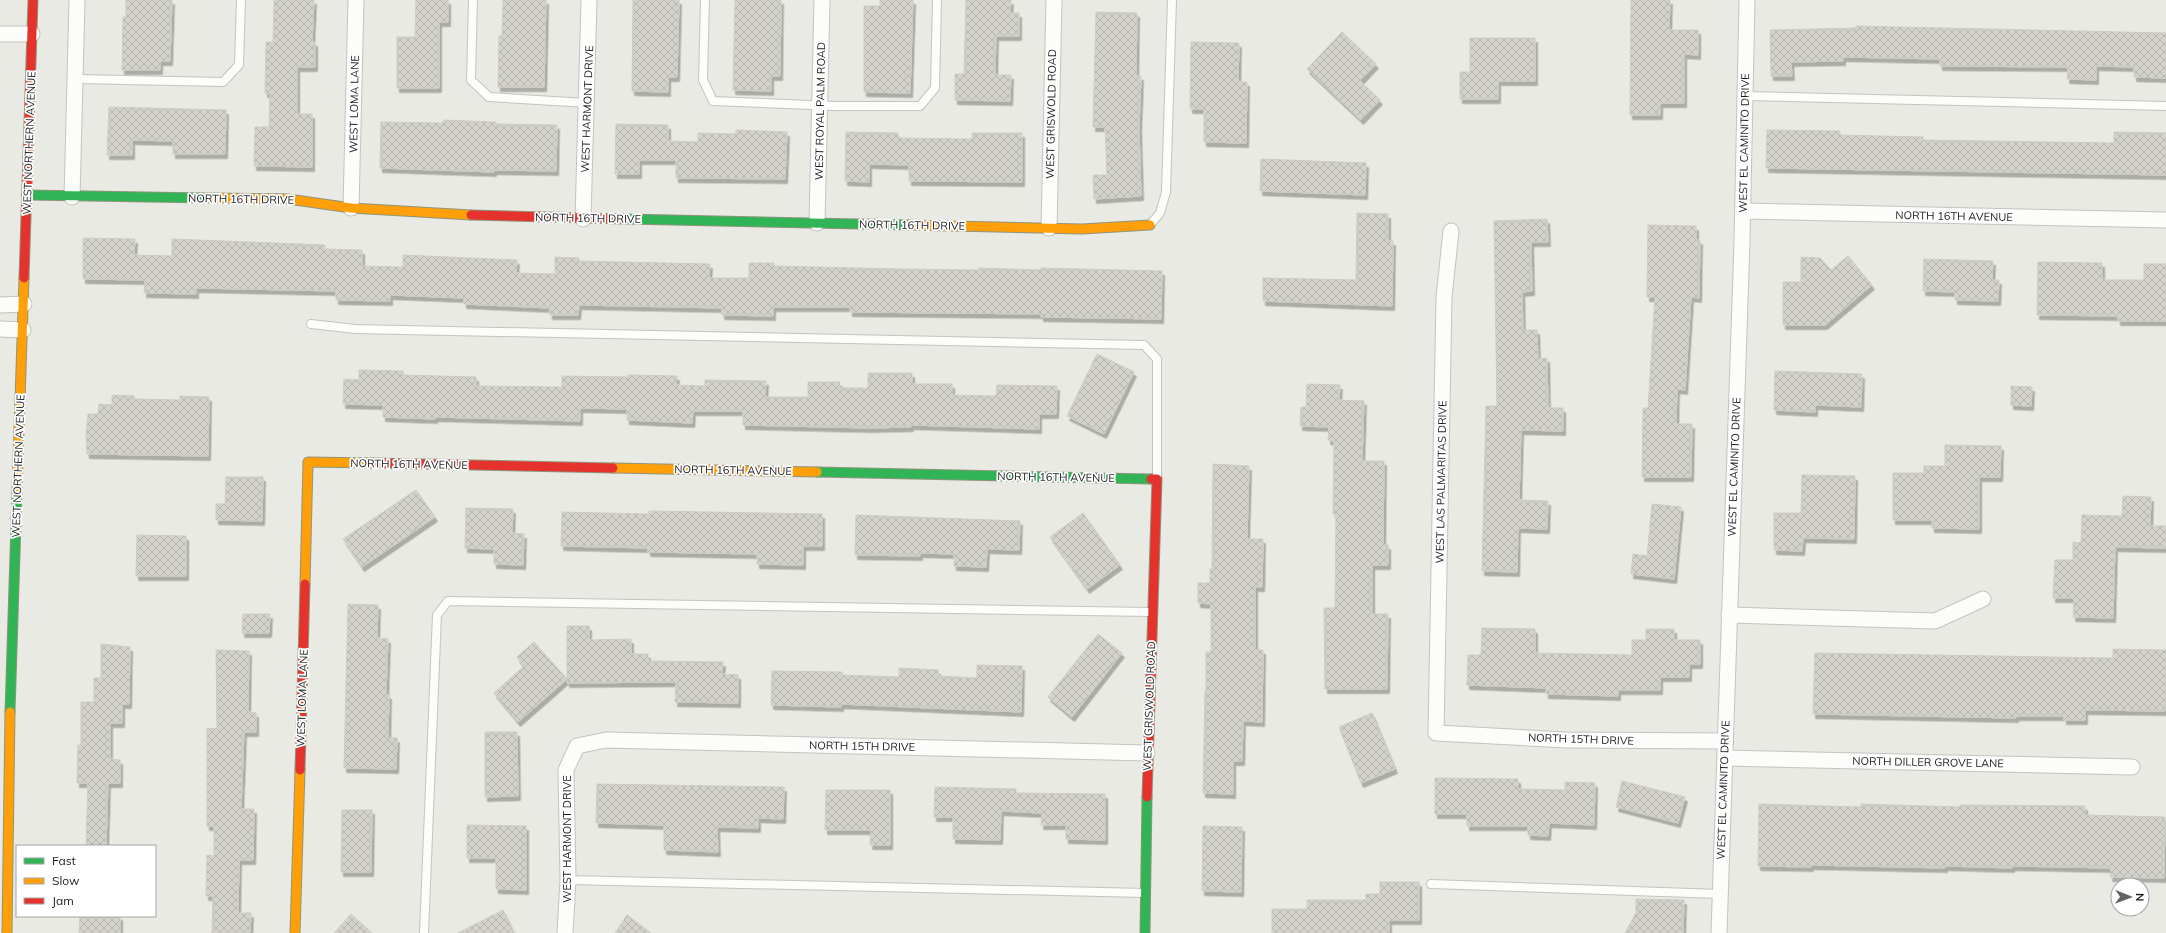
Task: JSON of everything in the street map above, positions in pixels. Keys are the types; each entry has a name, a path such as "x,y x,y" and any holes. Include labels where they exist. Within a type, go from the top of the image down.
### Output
{"street":[{"name":"WEST NORTHERN AVENUE","path":"7,933 4,864 24,304 33,0"},
{"path":"72,197 77,0"},
{"name":"WEST LOMA LANE","path":"351,208 356,0"},
{"name":"WEST HARMONT DRIVE","path":"583,218 590,0"},
{"name":"WEST ROYAL PALM ROAD","path":"817,223 822,0"},
{"name":"WEST GRISWOLD ROAD","path":"1049,228 1054,0"},
{"name":"WEST EL CAMINITO DRIVE","path":"1719,933 1743,211 1747,0"},
{"path":"0,34 32,34"},
{"name":"NORTH 16TH DRIVE","path":"27,195 72,197 288,199 351,208 460,215 1049,228 1082,228 1150,224"},
{"name":"NORTH 16TH AVENUE","path":"1743,211 2166,220"},
{"name":"WEST LAS PALMARITAS DRIVE","path":"1436,733 1444,297 1451,231"},
{"path":"0,305 24,304"},
{"path":"0,329 23,330"},
{"name":"WEST LOMA LANE","path":"295,933 308,462"},
{"name":"NORTH 16TH AVENUE","path":"308,462 1157,479"},
{"name":"WEST GRISWOLD ROAD","path":"1145,933 1147,753 1157,479"},
{"path":"1729,614 1934,621 1983,599"},
{"name":"NORTH 15TH DRIVE","path":"1436,733 1567,740 1725,741"},
{"name":"NORTH 15TH DRIVE","path":"577,746 606,740 1147,753"},
{"name":"WEST HARMONT DRIVE","path":"565,933 568,880 566,770 577,746"},
{"name":"NORTH DILLER GROVE LANE","path":"1725,758 2132,767"}],"lane":[{"path":"75,79 223,82 240,65 241,0"},
{"path":"473,0 471,80 489,97 587,103"},
{"path":"705,0 703,80 712,101 820,106 920,106 934,88 937,0"},
{"path":"1150,224 1160,213 1166,192 1172,0"},
{"path":"1745,96 2166,106"},
{"path":"310,324 355,329 1144,345 1156,359 1157,479"},
{"path":"424,933 437,615 448,600 1152,612"},
{"path":"568,880 1146,893"},
{"path":"1431,884 1720,894"}],"building":[{"path":"126,0 172,0 170,61 160,61 160,70 122,70 123,17 126,17"},
{"path":"274,0 314,0 312,42 315,42 315,67 297,67 297,114 312,114 312,167 254,166 255,127 269,127 270,93 265,93 266,42 273,42"},
{"path":"416,0 448,0 448,22 439,22 439,88 397,88 397,37 415,37"},
{"path":"503,0 546,0 544,87 498,87 499,36 502,36"},
{"path":"633,0 679,0 677,77 668,77 668,92 632,91"},
{"path":"735,0 781,0 780,76 771,76 771,91 733,90"},
{"path":"880,0 913,0 910,93 864,92 864,6 880,6"},
{"path":"966,0 1011,0 1010,13 1019,13 1019,36 996,36 995,75 1011,75 1010,101 955,100 955,74 964,74"},
{"path":"1631,0 1670,0 1669,30 1698,30 1698,55 1684,54 1684,103 1660,103 1660,115 1630,115"},
{"path":"1096,12 1137,13 1136,76 1141,76 1139,128 1141,196 1094,199 1093,175 1107,175 1105,127 1093,127"},
{"path":"1856,26 2166,33 2166,78 2134,77 2134,67 2096,66 2096,80 2067,79 2068,67 1940,66 1940,59 1843,57 1843,61 1791,62 1792,76 1771,76 1770,30 1856,28"},
{"path":"1342,32 1376,64 1360,81 1380,100 1361,120 1307,69"},
{"path":"1470,38 1535,38 1535,81 1498,81 1498,99 1460,99 1460,72 1470,72"},
{"path":"1191,42 1239,43 1238,82 1247,82 1246,143 1204,142 1204,109 1190,109"},
{"path":"109,107 226,110 225,154 173,154 173,141 132,140 132,155 107,155"},
{"path":"443,120 496,122 496,124 557,125 556,171 494,170 494,172 380,168 381,122 443,123"},
{"path":"616,124 668,125 668,141 698,142 698,133 736,134 736,130 787,132 785,179 676,178 676,160 639,160 639,174 615,174"},
{"path":"1767,130 1840,131 1840,135 1923,137 1923,140 2114,143 2114,132 2166,133 2166,175 1766,168"},
{"path":"846,132 898,133 898,138 972,139 972,133 1022,133 1022,182 909,181 909,165 869,164 869,182 845,181"},
{"path":"1261,159 1366,163 1365,195 1260,191"},
{"path":"1357,213 1388,214 1388,241 1393,241 1392,306 1263,301 1263,278 1356,280"},
{"path":"1547,219 1548,242 1531,242 1532,291 1522,292 1523,330 1537,330 1538,359 1547,358 1548,408 1563,408 1563,431 1521,430 1519,500 1548,501 1547,529 1518,528 1517,572 1482,571 1486,406 1497,406 1494,221"},
{"path":"1648,225 1696,226 1696,240 1700,240 1699,298 1691,297 1685,390 1677,389 1676,424 1692,424 1691,477 1642,477 1643,408 1648,408 1655,297 1647,297"},
{"path":"83,238 135,239 134,255 172,256 172,239 325,245 325,249 362,250 362,266 403,267 403,255 517,260 516,273 555,274 555,257 579,258 579,261 710,264 709,278 749,278 749,263 774,263 774,266 902,269 979,270 979,268 1041,270 1041,268 1162,271 1161,319 1041,317 1041,314 850,312 850,307 773,307 773,316 722,315 722,308 579,305 578,315 550,315 550,308 464,304 464,298 390,295 390,301 336,300 336,291 196,288 196,294 144,293 145,280 83,279"},
{"path":"1848,256 1872,285 1825,325 1783,325 1783,282 1801,282 1801,257 1820,258 1831,270"},
{"path":"1924,259 1993,261 1992,280 1999,280 1998,301 1955,300 1955,292 1923,291"},
{"path":"2038,262 2102,263 2102,280 2144,280 2144,264 2166,264 2166,321 2118,321 2118,316 2037,315"},
{"path":"1097,354 1134,372 1104,434 1067,416"},
{"path":"359,370 403,371 403,375 476,377 476,386 562,387 562,376 677,376 676,385 705,386 705,380 766,381 765,397 808,397 808,382 840,382 839,388 868,388 868,373 912,373 912,384 952,384 952,395 996,396 997,385 1057,386 1056,414 1039,414 1039,429 911,425 911,427 869,428 743,425 743,411 693,411 692,423 627,420 627,409 580,408 580,421 383,417 383,405 343,404 344,379 359,380"},
{"path":"1775,371 1862,374 1861,407 1815,405 1815,412 1774,410"},
{"path":"1307,384 1340,385 1339,400 1364,401 1362,461 1384,461 1383,545 1388,545 1388,565 1372,565 1372,614 1388,614 1387,689 1325,689 1324,608 1335,608 1336,514 1333,514 1334,441 1328,440 1329,427 1300,426 1301,407 1306,407"},
{"path":"2011,386 2032,387 2031,406 2011,405"},
{"path":"112,395 134,396 134,399 180,400 180,396 209,397 208,456 87,454 86,434 88,414 98,414 99,404 112,405"},
{"path":"1945,445 2001,446 2000,477 1979,477 1979,529 1932,528 1932,520 1893,520 1893,473 1924,473 1924,466 1945,466"},
{"path":"1213,464 1249,466 1247,539 1263,539 1262,587 1255,587 1255,650 1263,650 1262,722 1243,721 1242,761 1233,761 1233,794 1203,793 1206,652 1211,652 1211,604 1198,603 1198,583 1210,583 1210,569 1212,569"},
{"path":"1802,475 1855,476 1854,539 1803,538 1802,551 1774,550 1774,513 1801,513"},
{"path":"226,477 263,477 262,521 216,520 216,504 225,504"},
{"path":"416,490 435,517 362,567 343,539"},
{"path":"2123,496 2151,497 2150,526 2166,526 2166,548 2115,547 2113,618 2073,617 2074,598 2053,598 2055,560 2073,560 2073,542 2081,543 2082,515 2122,516"},
{"path":"1652,504 1681,507 1674,579 1631,574 1633,554 1647,556"},
{"path":"466,508 513,509 512,533 524,534 523,565 494,564 494,549 465,548"},
{"path":"649,511 822,514 822,546 803,546 803,565 757,564 757,554 648,552 648,548 561,546 562,512 649,514"},
{"path":"1083,513 1120,565 1087,589 1050,537"},
{"path":"856,515 1020,521 1019,550 987,549 986,567 954,566 954,554 920,553 920,556 855,555"},
{"path":"137,535 186,536 186,576 136,576"},
{"path":"348,604 378,605 377,638 388,639 386,694 389,695 388,738 397,738 396,769 344,768"},
{"path":"243,614 270,614 269,633 242,633"},
{"path":"567,626 589,626 589,640 631,639 631,654 648,654 648,661 723,662 722,674 738,675 738,703 675,702 676,682 567,683"},
{"path":"1482,628 1535,629 1535,653 1632,655 1632,640 1646,640 1646,629 1674,629 1674,640 1700,640 1700,664 1689,664 1689,677 1660,677 1660,690 1618,690 1618,696 1546,694 1546,688 1467,685 1468,655 1481,655"},
{"path":"1098,634 1122,653 1072,717 1048,697"},
{"path":"534,642 567,679 518,722 494,693 524,666 517,657"},
{"path":"101,644 130,647 129,704 122,704 122,723 110,723 110,759 120,760 120,783 108,783 106,845 86,845 88,783 77,783 78,745 81,745 81,702 94,702 94,678 101,678"},
{"path":"2113,649 2166,650 2165,711 2085,710 2085,720 2064,720 2064,716 2016,716 2016,718 1813,714 1815,653 2113,658"},
{"path":"216,650 249,651 248,712 256,713 256,732 244,732 241,809 254,809 253,860 239,860 238,913 251,913 250,932 212,933 213,896 206,896 207,855 214,856 214,826 207,826 207,728 217,729"},
{"path":"977,665 1022,666 1021,712 841,704 841,707 771,705 772,671 842,672 842,675 899,677 899,668 938,670 938,676 977,678"},
{"path":"1372,713 1395,769 1361,783 1339,727"},
{"path":"485,732 517,732 518,796 485,797"},
{"path":"1435,778 1518,779 1518,789 1565,790 1565,782 1595,783 1594,825 1549,823 1548,836 1528,835 1528,826 1467,826 1467,814 1435,814"},
{"path":"1622,781 1685,797 1678,823 1616,807"},
{"path":"597,784 784,787 783,819 758,818 758,828 717,827 718,852 664,850 664,825 596,823"},
{"path":"935,787 1016,789 1016,793 1105,794 1105,840 1066,839 1066,825 1041,825 1042,813 1001,811 1000,840 953,839 953,817 934,817"},
{"path":"826,790 890,790 890,845 870,845 871,830 825,830"},
{"path":"1759,804 1861,807 1861,804 1960,807 1960,805 2085,806 2085,815 2165,817 2164,878 2110,877 2111,868 2012,866 2012,868 1945,866 1945,868 1811,865 1811,867 1758,866"},
{"path":"342,810 372,810 371,872 341,872"},
{"path":"467,825 526,826 526,890 496,889 496,858 467,858"},
{"path":"1203,826 1242,827 1241,892 1202,891"},
{"path":"1380,882 1419,882 1419,920 1389,920 1389,933 1272,933 1272,909 1307,909 1307,900 1366,900 1366,894 1380,894"},
{"path":"1636,899 1684,900 1683,933 1625,933 1636,913"},
{"path":"503,910 514,933 458,933"},
{"path":"351,914 372,933 334,933"},
{"path":"627,915 651,933 615,933"},
{"path":"80,917 120,917 120,933 79,933"}],"traffic: fast":[{"path":"27,195 207,198"},
{"path":"625,219 908,225"},
{"path":"817,472 1151,479"},
{"path":"10,712 17,491"},
{"path":"1145,933 1147,797"}],"traffic: slow":[{"path":"207,198 288,199 351,208 471,215"},
{"path":"908,225 1082,229 1150,225"},
{"path":"17,491 24,278"},
{"path":"305,584 308,462 372,463"},
{"path":"613,468 817,472"},
{"path":"7,933 10,712"},
{"path":"295,933 300,770"}],"traffic: jam":[{"path":"24,278 33,0"},
{"path":"471,215 625,219"},
{"path":"372,463 613,468"},
{"path":"1147,797 1157,479 1151,479"},
{"path":"300,770 305,584"}]}
